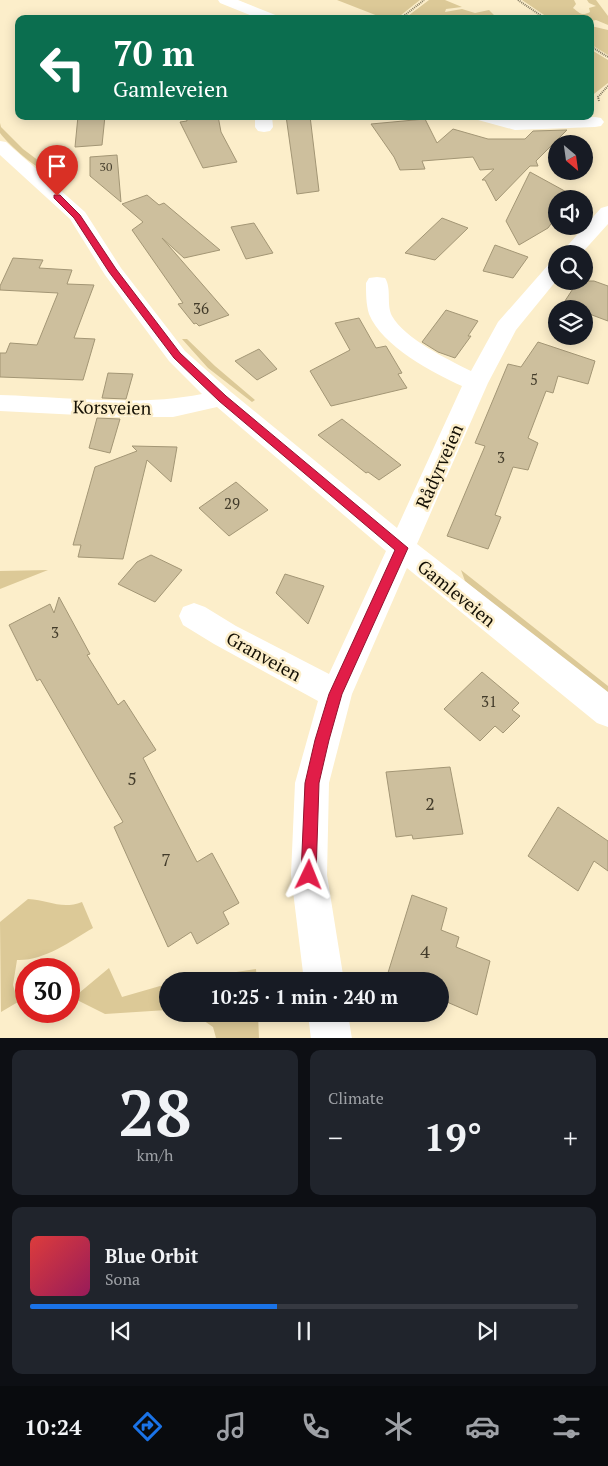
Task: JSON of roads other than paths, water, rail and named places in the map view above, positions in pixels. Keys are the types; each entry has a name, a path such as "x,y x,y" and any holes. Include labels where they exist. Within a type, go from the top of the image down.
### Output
{"street":[{"path":"225,0 263,15"},
{"path":"498,120 515,125 595,122"},
{"name":"Gamleveien","path":"0,146 47,186 78,216 112,271 177,356 222,398 402,548 608,712"},
{"path":"578,245 608,212"},
{"name":"Rådyrveien","path":"402,548 476,383 506,328 548,278"},
{"path":"377,284 379,309 391,331 456,375 476,383"},
{"name":"Korsveien","path":"0,403 118,408 174,408 222,398"},
{"path":"323,972 309,875 312,783 336,694 402,548"},
{"name":"Granveien","path":"194,616 225,635 336,694"},
{"path":"329,1022 332,1038"}]}
